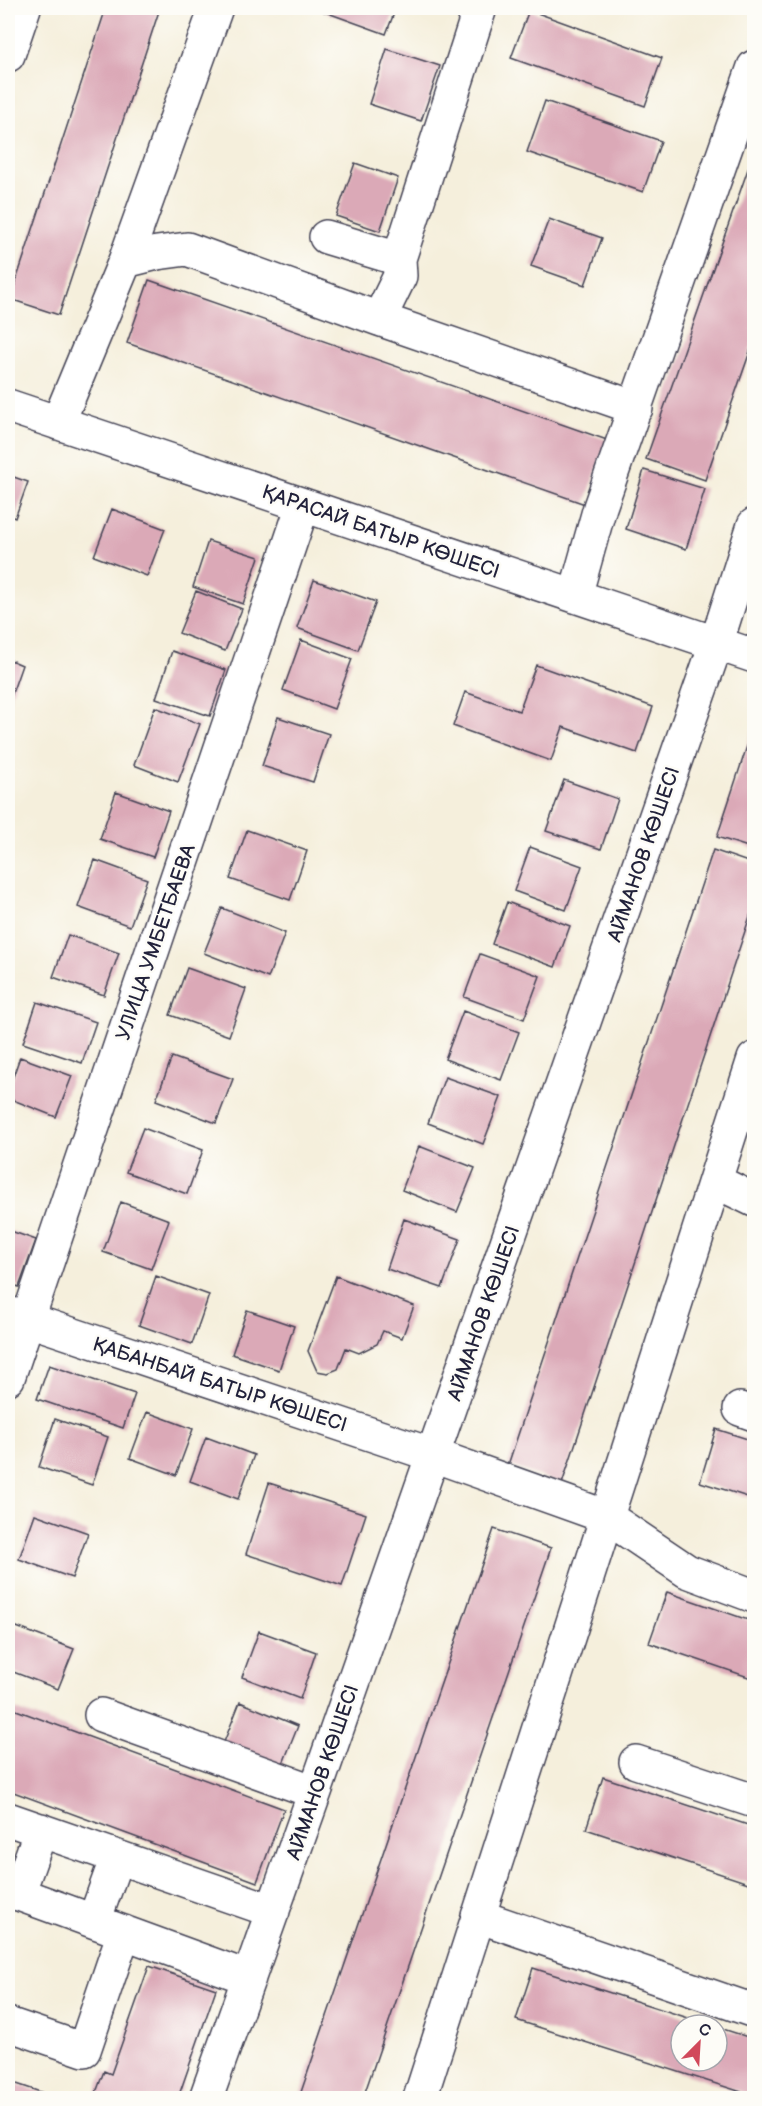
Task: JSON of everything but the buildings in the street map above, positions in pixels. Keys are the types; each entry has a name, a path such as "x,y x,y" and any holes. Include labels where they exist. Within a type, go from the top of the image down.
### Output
{"street":[{"path":"8,55 24,8"},
{"path":"58,423 125,261 216,8"},
{"path":"379,319 400,276 399,259 480,8"},
{"path":"575,596 600,507 754,67"},
{"path":"326,237 399,259"},
{"path":"125,261 187,249 379,319 636,408"},
{"name":"ҚАРАСАЙ БАТЫР КӨШЕСІ","path":"8,406 754,656"},
{"name":"УЛИЦА УМБЕТБАЕВА","path":"8,1378 17,1317 303,505"},
{"name":"АЙМАНОВ КӨШЕСІ","path":"206,2098 716,644 754,525"},
{"path":"420,2098 754,1059"},
{"path":"715,1181 754,1200"},
{"name":"ҚАБАНБАЙ БАТЫР КӨШЕСІ","path":"17,1317 433,1455 607,1517 687,1571 754,1596"},
{"path":"101,1715 315,1792"},
{"path":"636,1762 754,1801"},
{"path":"8,1819 273,1911"},
{"path":"41,1830 13,1892 249,1978"},
{"path":"94,1921 117,1857"},
{"path":"478,1916 754,2011"},
{"path":"8,2024 84,2050 124,1932"}]}
